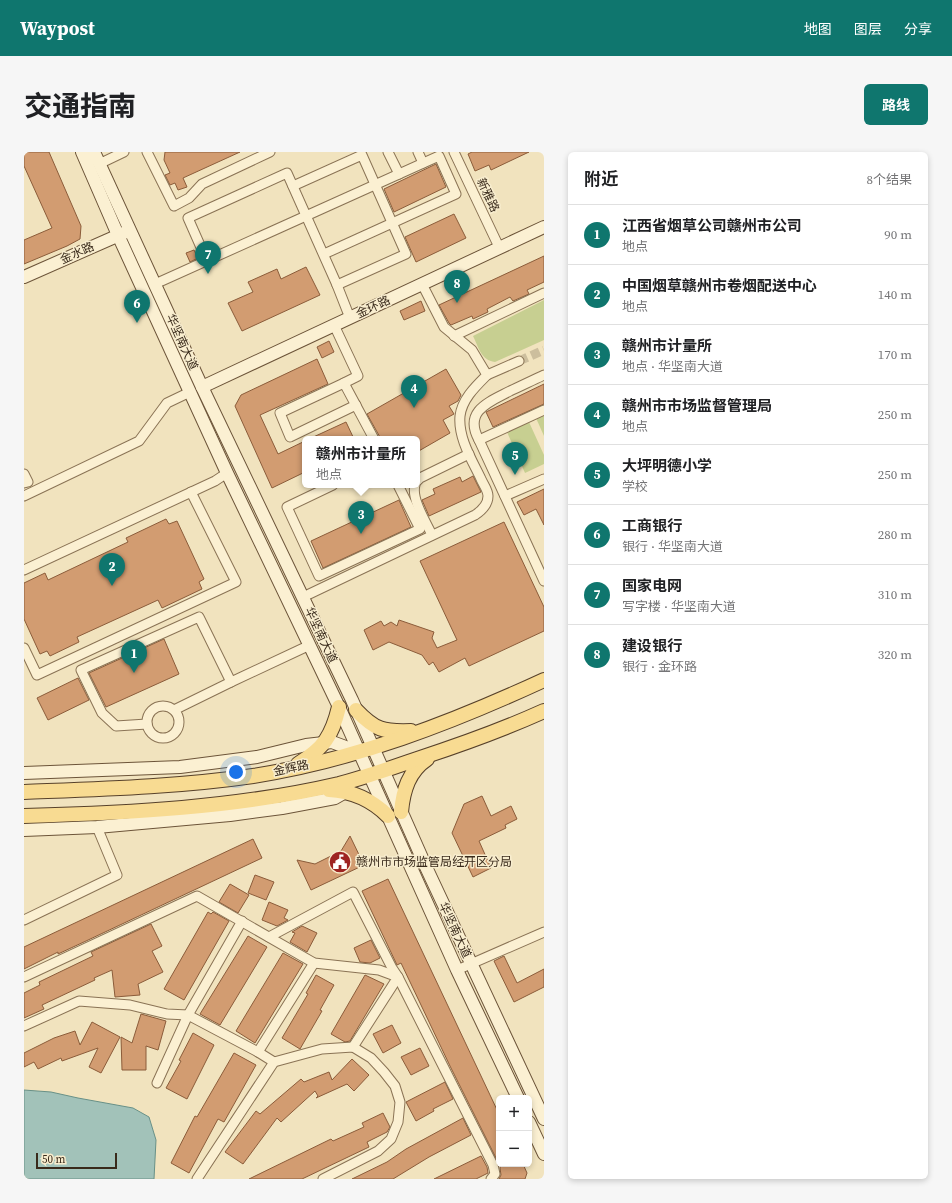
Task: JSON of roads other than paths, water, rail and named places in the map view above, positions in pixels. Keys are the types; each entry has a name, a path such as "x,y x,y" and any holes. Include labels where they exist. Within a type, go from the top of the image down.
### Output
{"main road":[{"name":"华坚南大道","path":"82,152 118,235 227,473 310,645 369,775 395,814 471,964 544,1119"},
{"name":"华坚南大道","path":"94,152 202,387 374,748 384,771 395,814 457,970 517,1095"},
{"name":"金环路","path":"202,387 544,227"},
{"name":"金水路","path":"24,277 130,230"},
{"name":"金辉路","path":"24,792 188,784 254,775 290,768 374,748 429,729 502,700 544,680"},
{"path":"290,768 306,758 324,742 332,731 339,707"},
{"path":"356,710 368,723 381,729 394,731 429,729"},
{"name":"金辉路","path":"24,816 119,813 188,807 249,800 310,790 384,771 512,725 544,711"},
{"path":"24,773 180,767 257,757 324,742 332,742 359,752"},
{"path":"310,790 332,790 346,792 395,814 412,773 420,764 437,752"},
{"path":"24,830 97,827 230,815 282,808 335,798 369,775"},
{"path":"532,1128 544,1154"}],"street":[{"path":"99,164 124,152"},
{"path":"147,152 174,206 189,198 202,184 270,152"},
{"path":"388,152 399,174"},
{"path":"418,152 423,164"},
{"name":"新雅路","path":"454,152 499,248"},
{"path":"293,186 362,155 406,254 338,285"},
{"path":"155,284 439,156 456,194 324,254"},
{"path":"207,261 188,218 287,173 338,285 350,318"},
{"path":"422,284 444,327 472,350 487,375"},
{"path":"454,336 544,293"},
{"path":"334,325 358,376 280,413 290,437 356,405"},
{"path":"303,597 475,516 482,510 487,503 488,493 463,441 460,427 460,414 472,389 487,375 519,361"},
{"path":"544,374 491,401 481,408 477,413 474,424 479,440 544,581"},
{"path":"344,383 372,436"},
{"path":"24,496 139,441 167,403 190,392"},
{"path":"479,440 544,410"},
{"path":"420,478 469,454"},
{"path":"24,570 215,481 227,473"},
{"path":"24,474 28,482 24,483"},
{"path":"505,496 544,479"},
{"path":"327,488 287,508 319,576 420,529 400,488"},
{"path":"415,488 414,497 432,535"},
{"path":"24,648 37,675 236,582 191,492"},
{"path":"147,724 116,726 102,713 81,670 199,617 231,682"},
{"path":"174,710 310,645"},
{"path":"164,706 174,710 178,714 180,724 175,734 165,738 156,737 149,731 147,724 148,716 154,708 164,706"},
{"path":"24,920 117,875 97,827"},
{"path":"269,937 353,892 398,977 493,1165 495,1174 492,1179"},
{"path":"24,977 197,896 314,962 379,970 398,977"},
{"path":"158,1083 188,1015 242,921"},
{"path":"457,970 544,932"},
{"path":"258,1052 314,962"},
{"path":"353,1047 398,977"},
{"path":"24,1026 79,1001 130,1005 167,1014 188,1015 274,1062"},
{"path":"197,1179 274,1062 322,1049 353,1047 370,1058 395,1086 400,1102 398,1122 391,1139 378,1151 323,1179"}],"water":[{"path":"24,1090 51,1092 133,1108 149,1117 156,1140 154,1179 24,1179"}],"tunnel":[{"path":"519,361 544,350"}],"place":[{"name":"国家电网","path":"208,274"},
{"name":"建设银行","path":"457,303"},
{"name":"工商银行","path":"137,323"},
{"name":"赣州市市场监督管理局","path":"414,408"},
{"name":"大坪明德小学","path":"515,475"},
{"name":"赣州市计量所","path":"361,534"},
{"name":"中国烟草赣州市卷烟配送中心","path":"112,586"},
{"name":"江西省烟草公司赣州市公司","path":"134,673"},
{"name":"赣州市市场监管局经开区分局","path":"340,862"}]}
